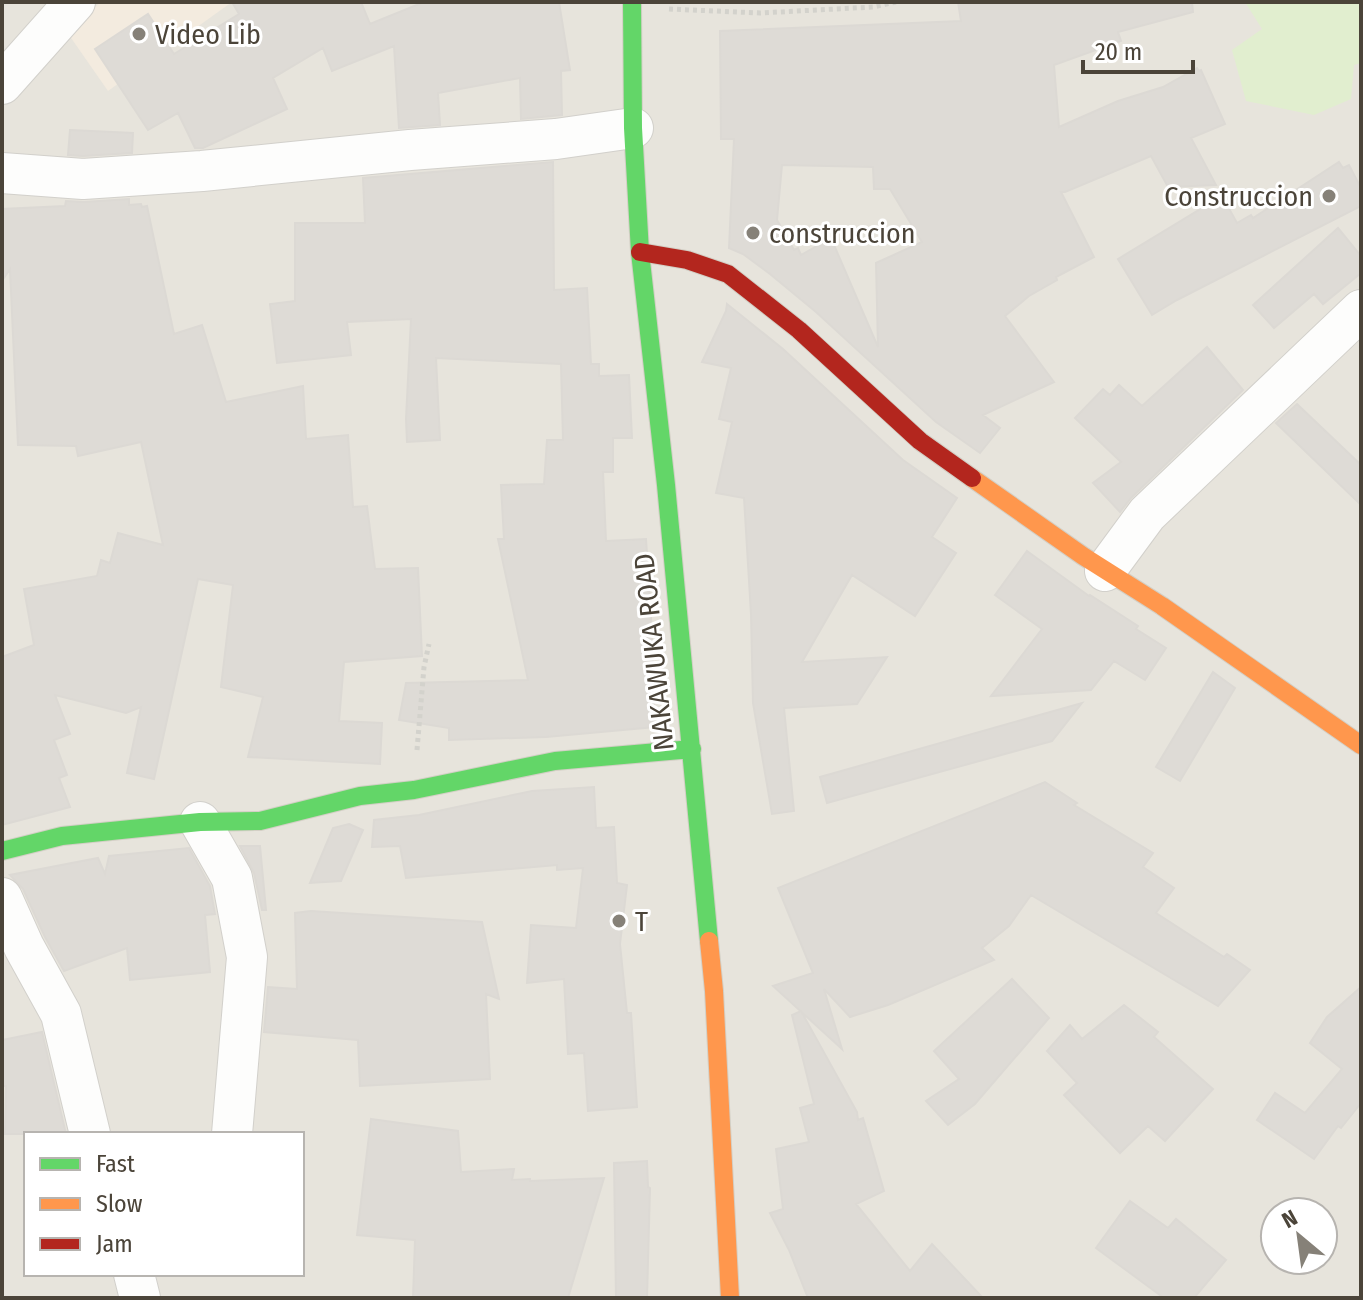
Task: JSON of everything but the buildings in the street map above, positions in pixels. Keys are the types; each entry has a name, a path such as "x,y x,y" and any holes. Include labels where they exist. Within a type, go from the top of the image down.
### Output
{"street":[{"path":"2,84 75,2"},
{"name":"NAKAWUKA ROAD","path":"632,5 633,128 640,252 714,991 730,1298"},
{"path":"2,173 83,179 202,171 556,139 633,128"},
{"path":"640,252 687,260 728,274 799,330 920,441 1361,745"},
{"path":"1105,571 1147,514 1361,310"},
{"path":"2,851 62,836 200,822 260,821 360,796 414,790 555,761 692,749"},
{"path":"200,822 232,878 247,957 232,1132"},
{"path":"2,898 24,947 61,1014 90,1132"},
{"path":"134,1276 140,1298"}],"path":[{"path":"632,5 760,13 873,7 896,2"},
{"path":"414,790 424,667 429,644"}],"shaded area":[{"path":"2,2 1361,2 1361,1298 2,1298"},
{"path":"100,2 232,2 108,91 69,35"}],"green space":[{"path":"1245,2 1361,2 1361,63 1354,65 1351,99 1314,115 1246,101 1232,50 1262,29"}],"traffic: fast":[{"path":"632,2 633,128 640,252 666,485 709,941"},
{"path":"2,851 62,836 200,822 260,821 360,796 414,790 555,761 692,749"}],"traffic: slow":[{"path":"972,478 1361,745"},
{"path":"709,941 730,1298"}],"traffic: jam":[{"path":"640,252 687,260 728,274 799,330 920,441 972,478"}],"place":[{"name":"Video Lib","path":"139,34"},
{"name":"Construccion","path":"1329,196"},
{"name":"construccion","path":"753,233"},
{"name":"T","path":"619,921"}]}
